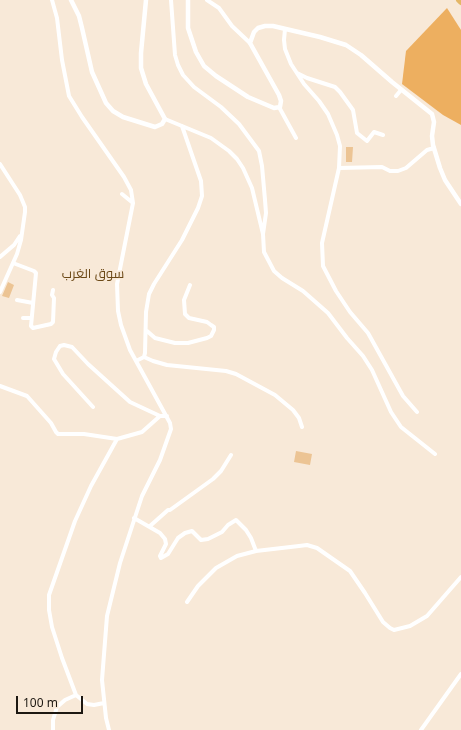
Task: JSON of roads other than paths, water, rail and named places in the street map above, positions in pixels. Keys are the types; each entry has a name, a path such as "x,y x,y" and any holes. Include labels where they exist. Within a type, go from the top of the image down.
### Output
{"street":[{"path":"52,0 57,18 64,72 69,96 127,182 133,197 117,284 118,311 121,325 130,350 167,416 171,429 160,460 142,496 134,518 106,616 102,674 104,703 109,730"},
{"path":"71,0 80,22 92,72 106,103 113,111 123,117 146,125 155,127 162,124 165,119"},
{"path":"146,0 141,68 146,84 165,119 190,128 211,138 229,150 237,159 252,188 263,234 264,252 274,271 282,278 303,291 328,313 363,356 372,370 391,412 401,427 435,454"},
{"path":"172,0 175,55 183,75 194,87 221,107 239,124 259,151 265,192 266,213 263,234"},
{"path":"188,0 188,28 196,52 204,66 219,79 248,97 270,106 279,107"},
{"path":"207,0 219,8 232,26 250,43 280,95 281,100 279,107 296,138"},
{"path":"250,43 254,32 258,28 272,26 320,37 346,45 362,55 432,114 434,122 432,136 434,148 445,180 461,204"},
{"path":"286,29 284,40 285,49 295,72 319,100 328,114 337,135 340,152 339,168 322,243 323,266 336,291 350,312 368,333 403,396 417,412"},
{"path":"295,72 307,78 335,87 353,110 357,133 367,141 374,132 383,135"},
{"path":"396,96 402,90"},
{"path":"144,357 147,330 146,312 150,294 154,284 182,240 198,208 202,196 201,181 182,126"},
{"path":"339,168 382,167 394,172 406,168 427,150 434,148"},
{"path":"0,164 23,201 25,212 21,240 0,292"},
{"path":"122,194 133,203"},
{"path":"0,257 14,245 22,233"},
{"path":"12,263 36,273 31,318 31,326 33,328 51,324 54,298 52,295 53,290"},
{"path":"147,330 155,338 175,343 188,343 211,336 214,327 207,322 189,318 185,314 184,300 190,285"},
{"path":"17,300 33,303"},
{"path":"23,318 31,318"},
{"path":"93,407 62,374 56,365 54,356 57,348 60,346 64,345 72,347 88,364 130,402 160,416 167,416"},
{"path":"136,361 144,357"},
{"path":"144,357 167,365 226,371 236,374 275,395 293,410 299,418 302,427"},
{"path":"0,386 27,396 51,423 58,434 84,434 116,438 142,432 160,416"},
{"path":"104,703 94,705 87,704 76,695 52,627 49,610 49,596 75,521 116,438"},
{"path":"150,526 168,510 213,479 221,471 231,455"},
{"path":"134,518 150,526 165,538 166,544 160,558 163,558 178,538 185,533 192,531 202,540 208,540 222,532 228,525 236,520 246,530 256,551"},
{"path":"187,602 198,586 216,568 237,556 256,551 307,545 317,548 350,571 383,622 394,630 410,626 427,616 461,576"},
{"path":"421,730 461,674"},
{"path":"53,730 53,720 57,707 65,700 76,695"}],"district":[{"name":"سوق الغرب","path":"93,274"}]}
